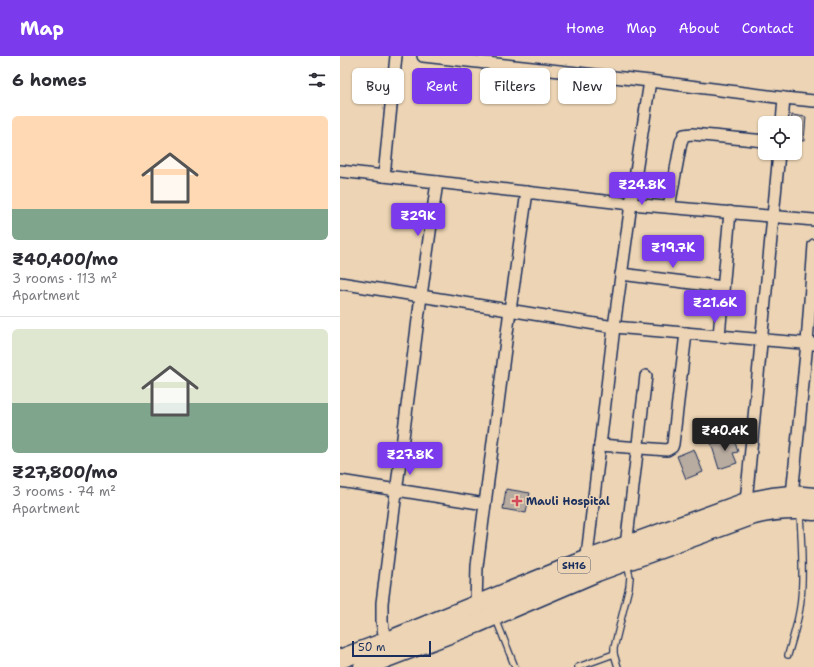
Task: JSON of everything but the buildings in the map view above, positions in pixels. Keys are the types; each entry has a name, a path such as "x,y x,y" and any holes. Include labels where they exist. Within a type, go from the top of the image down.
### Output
{"main road":[{"name":"SH16","path":"363,667 386,650 476,605 586,569 747,509 772,497 802,505 814,497"},
{"name":"SH16","path":"340,659 386,650 478,623 495,616 586,569"}],"street":[{"path":"384,176 396,56"},
{"path":"423,56 814,101"},
{"path":"586,569 614,327 650,81"},
{"path":"783,116 784,98"},
{"path":"669,207 681,142 684,135 692,134 758,140"},
{"path":"747,509 778,160"},
{"path":"340,171 631,204 814,220"},
{"path":"386,650 382,622 382,603 437,182"},
{"path":"478,623 476,605 477,566 510,310 527,192"},
{"path":"719,336 730,212"},
{"path":"802,505 814,245"},
{"path":"621,274 723,287"},
{"path":"340,283 614,327 810,344"},
{"path":"600,445 667,450 672,447 686,333"},
{"path":"626,554 646,376"},
{"path":"340,481 485,504"}],"lane":[{"path":"788,655 800,608 801,598 802,505"},
{"path":"618,667 614,654 614,648 629,587 630,577 626,554"},
{"path":"495,616 515,667"},
{"path":"578,667 614,654"}],"place":[{"name":"Mauli Hospital","path":"517,501"}]}
